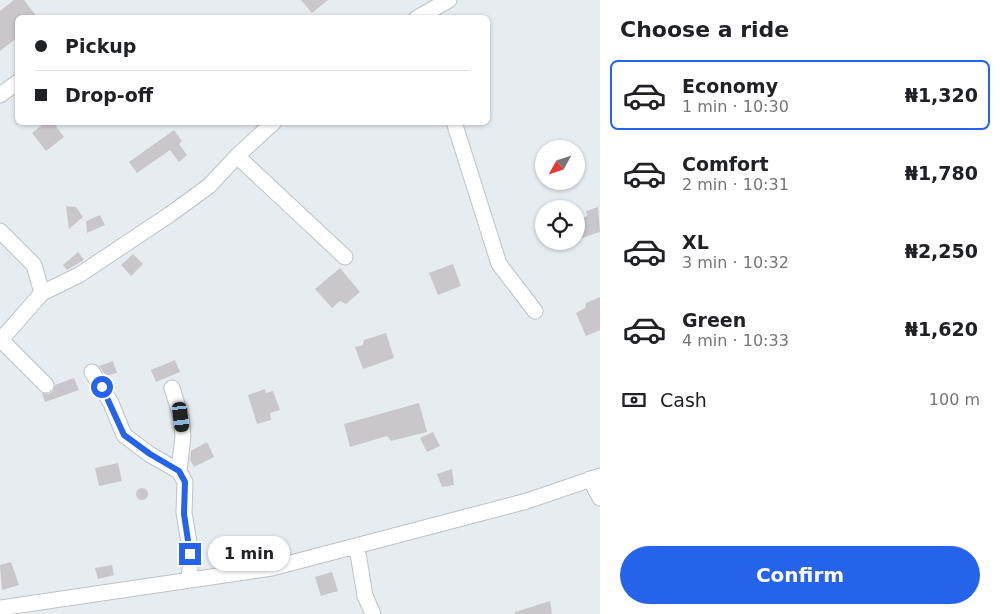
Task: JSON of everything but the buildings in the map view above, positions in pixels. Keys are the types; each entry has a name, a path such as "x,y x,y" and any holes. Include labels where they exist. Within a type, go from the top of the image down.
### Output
{"street":[{"path":"421,12 449,0"},
{"path":"0,95 15,84"},
{"path":"46,384 0,340 42,293 79,275 208,186 236,156 271,125"},
{"path":"455,125 499,264 536,310"},
{"path":"236,156 345,257"},
{"path":"0,231 34,265 42,293"},
{"path":"92,372 111,403 124,435 150,454 179,471 185,482 184,514 190,554 189,580"},
{"path":"172,388 181,417 183,436 179,471"},
{"path":"0,608 272,568 527,501 595,478 600,498"},
{"path":"357,547 365,596 373,614"}],"route":[{"path":"102,387 111,403 124,435 134,444 179,471 185,482 184,514 190,554"}]}
